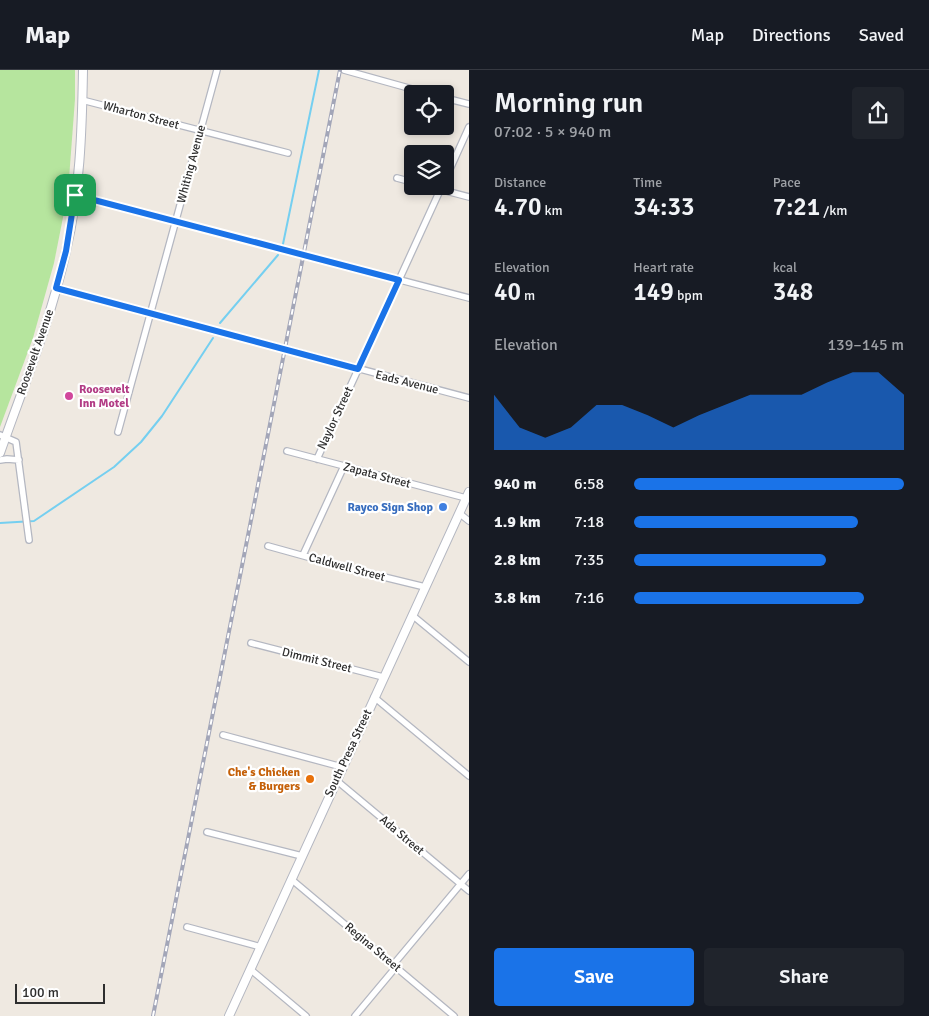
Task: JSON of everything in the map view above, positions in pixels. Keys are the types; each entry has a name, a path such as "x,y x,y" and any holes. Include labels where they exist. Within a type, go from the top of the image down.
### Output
{"main road":[{"name":"Roosevelt Avenue","path":"0,453 3,436 48,318 66,251 75,195 82,122 83,70"},
{"name":"South Presa Street","path":"229,1016 467,495"}],"street":[{"name":"Whiting Avenue","path":"118,432 217,70"},
{"path":"344,70 404,87"},
{"name":"Wharton Street","path":"82,100 288,154"},
{"path":"454,100 469,104"},
{"path":"454,160 469,127"},
{"path":"397,178 404,180"},
{"path":"454,192 469,197"},
{"path":"75,195 469,298"},
{"name":"Naylor Street","path":"317,459 438,195"},
{"name":"Eads Avenue","path":"56,288 469,398"},
{"path":"3,436 16,442 29,540"},
{"name":"Zapata Street","path":"287,451 467,495"},
{"path":"0,460 19,460"},
{"path":"303,555 344,466"},
{"path":"459,513 469,521"},
{"name":"Caldwell Street","path":"268,546 425,587"},
{"path":"412,615 469,662"},
{"name":"Dimmit Street","path":"251,643 383,677"},
{"path":"374,697 469,776"},
{"path":"222,735 342,767"},
{"name":"Ada Street","path":"336,780 469,890"},
{"path":"207,832 302,856"},
{"path":"355,1016 469,874"},
{"name":"Regina Street","path":"291,879 454,1016"},
{"path":"187,927 261,947"},
{"path":"250,969 306,1016"}],"green space":[{"path":"0,70 75,70 75,99 68,192 54,263 33,338 0,427"}],"waterway":[{"path":"283,244 319,70"},
{"path":"220,323 278,255"},
{"path":"0,523 34,521 114,467 141,442 162,416 213,338"}],"railway":[{"path":"153,1016 340,70"}],"place":[{"name":"Roosevelt Inn Motel","path":"69,396"},
{"name":"Rayco Sign Shop","path":"443,507"},
{"name":"Che's Chicken & Burgers","path":"310,779"}],"route":[{"path":"75,195 399,280 358,369 285,350 56,288 71,229 75,195"}]}
